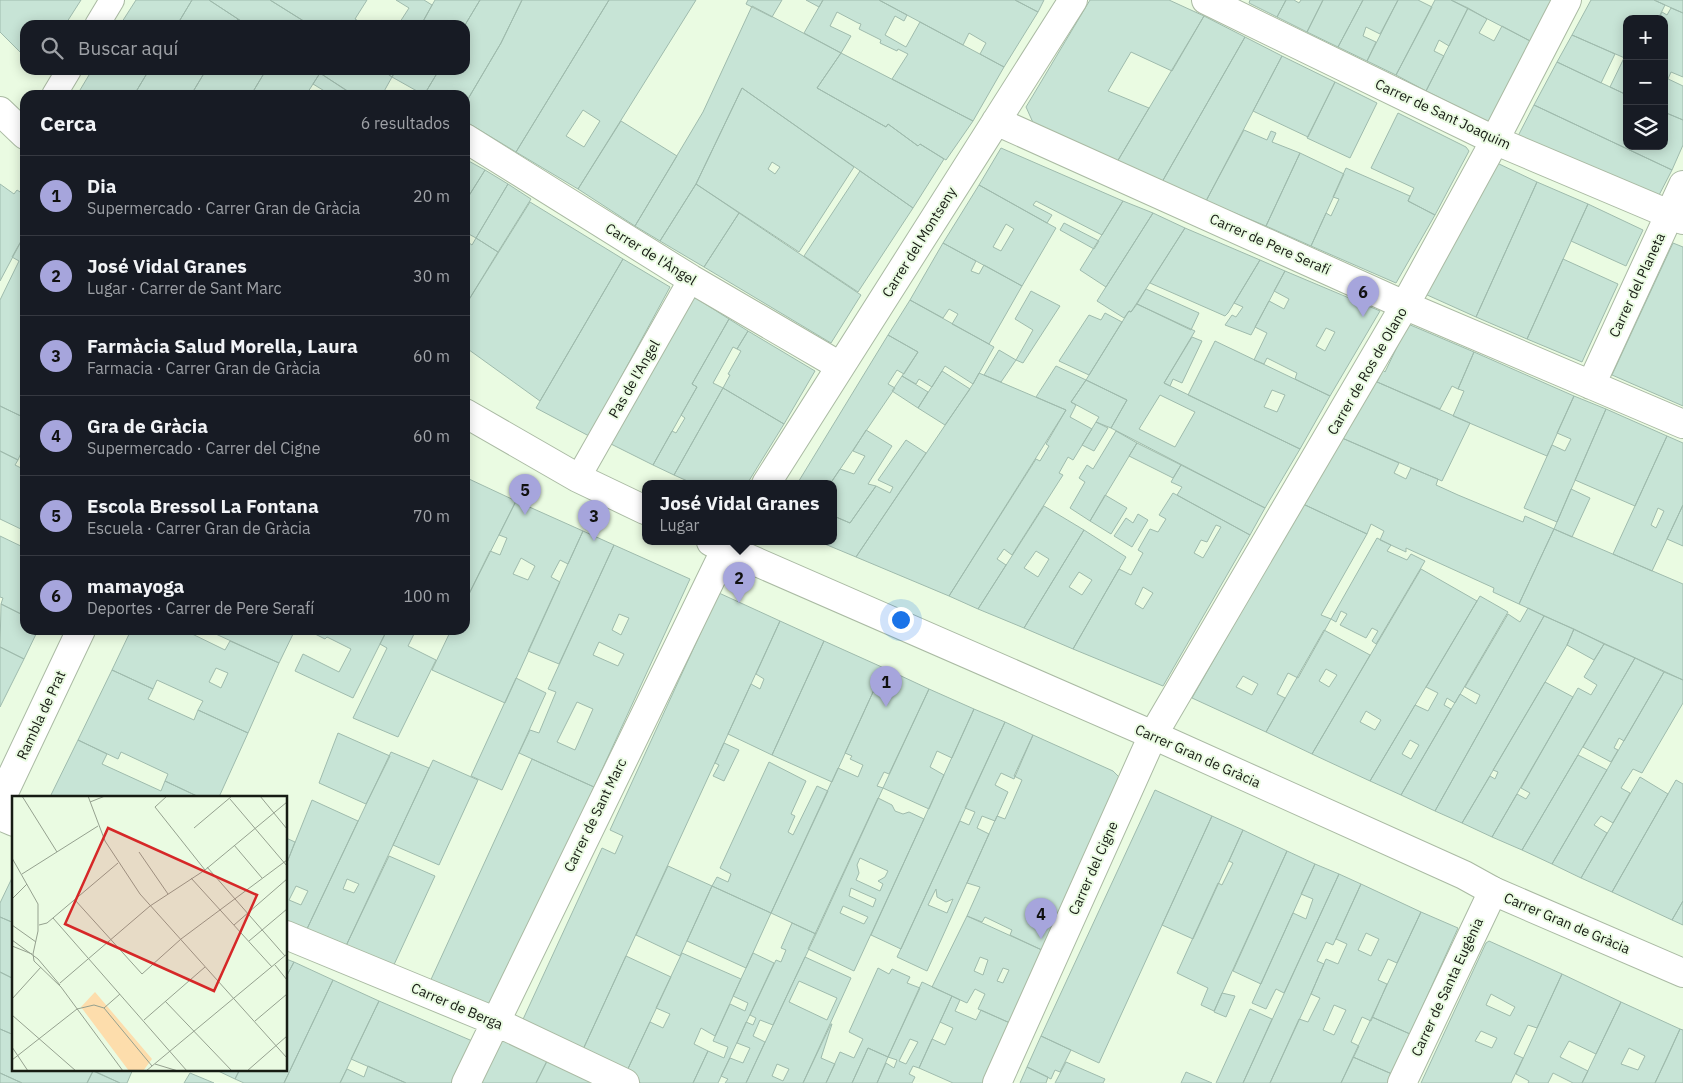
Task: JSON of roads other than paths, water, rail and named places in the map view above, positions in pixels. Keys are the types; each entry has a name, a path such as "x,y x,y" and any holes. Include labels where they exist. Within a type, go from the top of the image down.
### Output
{"street":[{"path":"100,20 112,0"},
{"name":"Carrer del Montseny","path":"769,480 1073,0"},
{"name":"Carrer de Sant Joaquim","path":"1206,0 1494,140 1676,217"},
{"name":"Carrer de Ros de Olano","path":"1153,735 1405,305 1567,0"},
{"path":"57,90 66,75"},
{"path":"0,111 20,130"},
{"name":"Carrer de Pere Serafí","path":"996,121 1405,305 1683,424"},
{"name":"Carrer de l'Àngel","path":"470,141 691,279 840,366"},
{"name":"Carrer del Planeta","path":"1591,385 1676,217 1683,185"},
{"name":"Pas de l'Angel","path":"578,478 691,279"},
{"path":"470,416 578,478 642,509"},
{"name":"Carrer de Sant Marc","path":"466,1083 722,545"},
{"name":"Carrer Gran de Gràcia","path":"724,545 1464,875 1492,891 1683,973"},
{"name":"Rambla de Prat","path":"0,801 79,635"},
{"name":"Carrer del Cigne","path":"996,1083 1153,735"},
{"path":"0,816 12,821"},
{"name":"Carrer de Santa Eugènia","path":"1402,1083 1492,891"},
{"name":"Carrer de Berga","path":"288,936 495,1021 625,1083"}],"place":[{"name":"mamayoga","path":"1363,317"},
{"name":"Escola Bressol La Fontana","path":"525,515"},
{"name":"Farmàcia Salud Morella, Laura","path":"594,541"},
{"name":"José Vidal Granes","path":"739,603"},
{"name":"Dia","path":"886,707"},
{"name":"Gra de Gràcia","path":"1041,939"}]}
